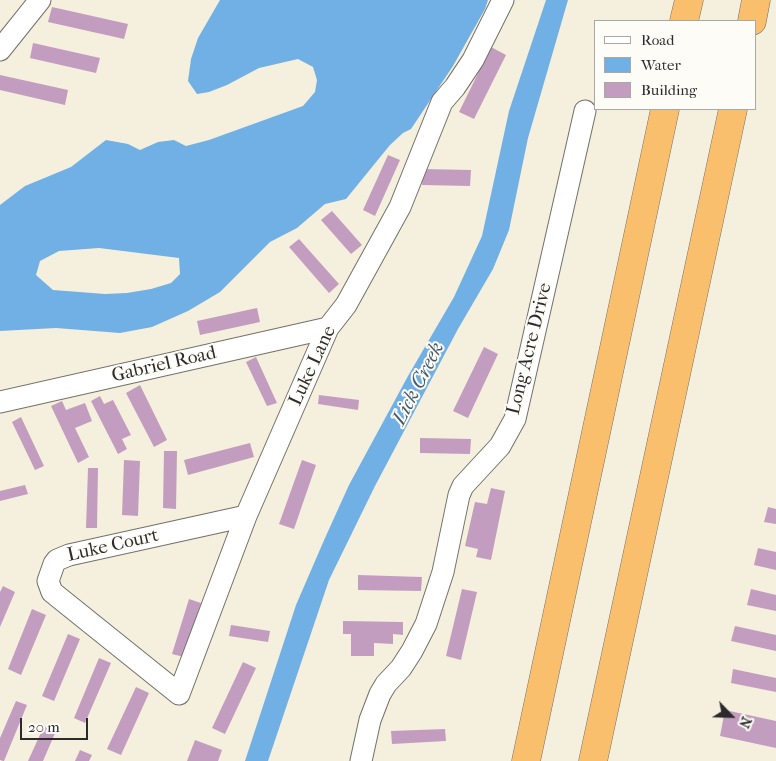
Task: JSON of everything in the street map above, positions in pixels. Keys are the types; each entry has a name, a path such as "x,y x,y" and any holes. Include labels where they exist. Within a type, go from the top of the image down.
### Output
{"highway":[{"path":"684,20 689,0"},
{"path":"752,20 756,0"},
{"path":"526,761 665,110"},
{"path":"593,761 733,110"}],"street":[{"path":"0,50 40,0"},
{"name":"Luke Lane","path":"179,694 246,516 328,328 346,305 400,207 442,102 455,87 473,60 504,0"},
{"name":"Long Acre Drive","path":"361,761 370,720 380,694 386,684 401,668 426,624 443,572 459,495 463,486 500,446 515,419 585,111"},
{"name":"Gabriel Road","path":"0,402 328,328"},
{"name":"Luke Court","path":"179,694 57,597 52,592 48,581 49,575 54,564 68,555 246,516"}],"water":[{"path":"220,0 488,0 485,9 453,66 411,129 403,133 390,145 346,199 325,204 297,228 270,242 220,292 188,311 152,327 120,333 56,328 0,331 0,205 25,186 71,167 106,140 128,144 140,150 158,142 174,140 186,146 209,140 303,106 315,92 317,80 313,67 298,59 259,68 227,85 209,92 197,94 188,81 191,59 198,38","holes":["99,248 179,258 180,274 171,283 127,293 105,294 53,290 36,275 40,261 59,251"]},
{"name":"Lick Creek","path":"546,0 568,0 528,138 509,230 493,269 458,329 375,486 329,580 268,761 245,761 296,605 325,538 349,485 408,376 454,297 482,236 509,111"}],"building":[{"path":"52,7 128,24 124,39 48,22"},
{"path":"33,43 100,58 96,73 30,58"},
{"path":"491,47 506,55 474,119 459,112"},
{"path":"0,75 68,90 65,105 0,90"},
{"path":"388,155 400,160 375,216 363,210"},
{"path":"423,169 471,170 470,186 422,185"},
{"path":"332,211 362,245 351,254 321,220"},
{"path":"299,239 339,284 329,293 289,247"},
{"path":"257,308 260,322 200,335 197,321"},
{"path":"484,347 498,354 468,418 453,411"},
{"path":"256,357 277,403 267,406 246,362"},
{"path":"140,385 167,440 154,447 126,393"},
{"path":"319,395 359,400 358,410 318,404"},
{"path":"100,396 104,404 113,400 131,435 122,439 127,449 118,454 91,401"},
{"path":"62,401 66,410 85,403 92,421 75,428 89,457 78,463 51,406"},
{"path":"21,417 44,466 35,470 12,422"},
{"path":"420,438 471,439 470,454 420,453"},
{"path":"250,443 254,457 188,475 184,460"},
{"path":"164,451 177,451 176,509 163,508"},
{"path":"124,460 140,461 138,516 122,515"},
{"path":"302,460 316,465 294,529 279,524"},
{"path":"88,468 98,468 97,528 86,528"},
{"path":"25,485 28,494 0,501 0,491"},
{"path":"491,488 505,491 491,560 476,557 478,549 465,546 475,502 487,504"},
{"path":"768,507 776,509 776,524 764,522"},
{"path":"758,548 776,552 776,570 754,565"},
{"path":"358,575 422,577 421,591 358,590"},
{"path":"3,586 15,592 0,627 0,592"},
{"path":"462,589 477,592 461,660 446,656"},
{"path":"751,589 776,595 776,611 747,605"},
{"path":"189,599 201,603 184,657 172,654"},
{"path":"32,609 46,615 21,675 8,669"},
{"path":"343,621 403,622 403,635 393,634 393,644 374,643 374,656 351,656 351,634 343,634"},
{"path":"231,625 270,631 268,642 229,636"},
{"path":"735,626 776,635 776,651 731,641"},
{"path":"68,634 80,639 54,701 42,696"},
{"path":"99,658 111,663 85,723 74,718"},
{"path":"243,662 256,668 225,734 212,728"},
{"path":"733,669 776,678 776,692 731,683"},
{"path":"136,687 149,693 121,755 107,749"},
{"path":"16,701 27,705 3,761 0,760 0,738"},
{"path":"725,710 776,721 776,748 720,736"},
{"path":"44,726 56,731 43,761 28,761"},
{"path":"445,729 446,741 392,744 391,731"},
{"path":"195,740 222,750 218,761 187,761"},
{"path":"80,750 92,755 89,761 75,761"}]}
